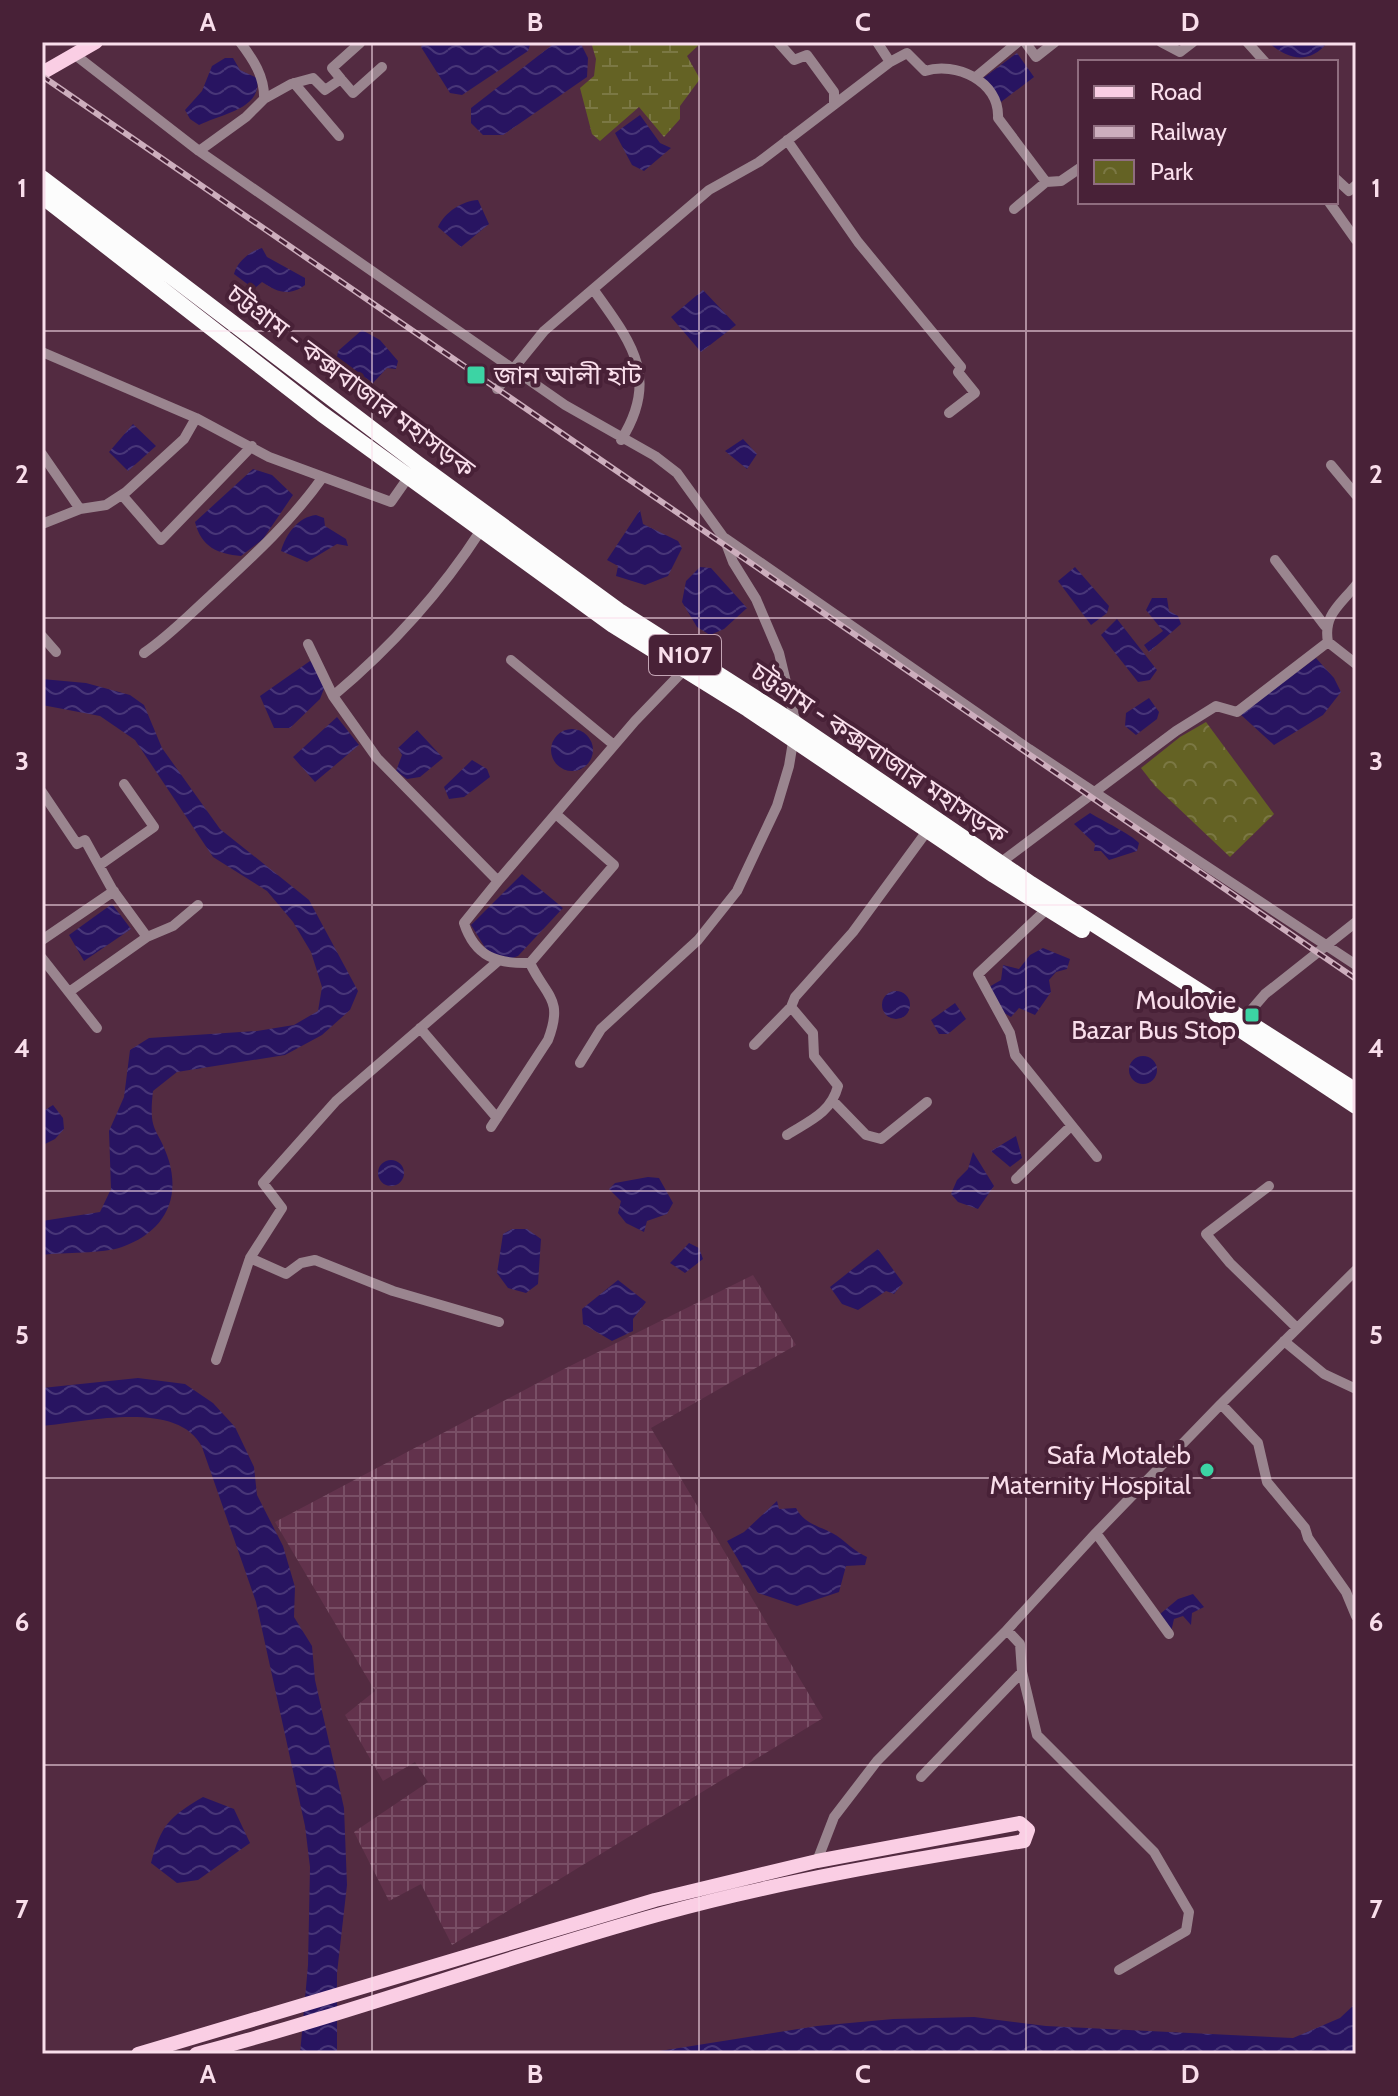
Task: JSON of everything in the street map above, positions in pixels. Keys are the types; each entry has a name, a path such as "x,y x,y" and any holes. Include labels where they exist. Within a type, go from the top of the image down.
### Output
{"highway":[{"name":"চট্টগ্রাম - কক্সবাজার মহাসড়ক","path":"42,178 413,471 481,530 613,625 794,732"},
{"name":"চট্টগ্রাম - কক্সবাজার মহাসড়ক","path":"42,196 162,293 413,471 931,825 1047,909 1356,1091"},
{"name":"চট্টগ্রাম - কক্সবাজার মহাসড়ক","path":"931,825 1000,863 1240,1023 1356,1106"}],"main road":[{"path":"42,73 92,44"},
{"path":"42,63 92,44"},
{"path":"138,2054 272,2016 367,1995 661,1914 816,1876 1024,1841 1028,1830 1020,1823 817,1861 655,1900 367,1995 279,2032 196,2054"}],"street":[{"path":"240,42 254,60 265,87 264,99"},
{"path":"778,42 794,60 807,55 834,92 834,104"},
{"path":"877,42 890,62"},
{"path":"977,76 1018,42"},
{"path":"1025,42 1036,57 1055,42"},
{"path":"1161,42 1180,52 1193,42"},
{"path":"1247,42 1263,60"},
{"path":"360,43 332,68 353,93 382,67"},
{"path":"497,389 544,331 709,190 736,178 890,62 907,53 925,71 942,65 977,76 998,107 998,118 1046,182"},
{"path":"74,54 199,151 621,440 655,456 677,473 724,538 775,642 794,732 777,806 737,891 698,940 601,1029 580,1063"},
{"path":"199,151 253,112 264,99 294,83 313,78 325,90 341,79"},
{"path":"294,83 339,136"},
{"path":"787,140 858,242 961,367 958,372 975,393 949,413"},
{"path":"1014,209 1046,182 1061,181 1078,169"},
{"path":"1338,181 1349,191 1356,185"},
{"path":"1330,204 1356,240"},
{"path":"593,289 619,325 635,354 640,373 638,409 621,440"},
{"path":"42,352 196,418 269,457 391,502 413,471"},
{"path":"42,524 80,509 106,505 122,495 184,439 196,418"},
{"path":"122,495 161,540 252,446"},
{"path":"42,454 80,509"},
{"path":"1331,465 1356,495"},
{"path":"144,653 178,628 244,564 294,514 322,478"},
{"path":"333,696 432,597 454,572 481,530"},
{"path":"724,538 1095,793 1356,965"},
{"path":"1275,560 1325,626 1328,642 1356,664"},
{"path":"1325,626 1331,613 1356,585"},
{"path":"42,636 56,652"},
{"path":"1000,863 1176,731 1216,706 1237,712 1328,642"},
{"path":"308,644 333,696 358,736 397,780 498,881"},
{"path":"511,660 614,745"},
{"path":"530,963 497,962 470,941 464,923 614,745 685,669"},
{"path":"100,865 154,827 124,784"},
{"path":"42,792 77,844 85,840 114,891 147,937"},
{"path":"530,963 614,865 557,815"},
{"path":"754,1045 791,1007 809,979 853,932 931,825"},
{"path":"42,940 114,891"},
{"path":"69,992 147,937 173,926 198,905"},
{"path":"1047,909 978,974 1010,1033 1015,1055 1097,1157"},
{"path":"1240,1023 1265,994 1356,922"},
{"path":"42,958 97,1028"},
{"path":"216,1360 250,1258 282,1208 263,1183 336,1101 497,962"},
{"path":"420,1028 494,1122 548,1040 556,1016 556,1005 530,963"},
{"path":"787,1135 834,1102 838,1086 814,1056 813,1033 791,1007"},
{"path":"834,1102 866,1135 881,1139 927,1102"},
{"path":"1016,1179 1071,1126"},
{"path":"1269,1186 1206,1234 1230,1263 1297,1328"},
{"path":"250,1258 286,1274 301,1263 315,1260 393,1291 499,1322"},
{"path":"817,1861 834,1817 877,1761 1007,1630 1221,1404 1356,1270"},
{"path":"1284,1341 1324,1374 1356,1389"},
{"path":"1221,1404 1258,1443 1275,1494 1305,1528 1308,1538 1346,1592 1356,1616"},
{"path":"1096,1533 1169,1634"},
{"path":"1007,1630 1020,1644 1022,1672 1037,1735 1154,1852 1189,1912 1186,1931 1119,1970"},
{"path":"921,1777 1022,1672"}],"shaded area":[{"path":"753,1275 796,1345 651,1428 823,1718 452,1945 421,1884 389,1901 354,1832 428,1782 415,1762 383,1781 345,1715 375,1691 275,1522 564,1369"}],"green space":[{"path":"591,42 702,42 687,56 700,79 680,106 680,119 664,137 639,107 600,141 592,134 580,88 594,76 596,59"},
{"path":"1206,722 1274,814 1230,857 1155,786 1141,768 1180,737"}],"water":[{"path":"424,42 531,42 528,51 462,95 450,93 421,47"},
{"path":"556,42 580,42 588,58 587,77 503,135 483,135 471,123 471,108"},
{"path":"1268,42 1328,42 1313,54 1298,57 1283,53"},
{"path":"1017,53 1034,77 1001,102 982,79"},
{"path":"225,58 233,58 240,70 257,78 257,88 247,104 199,125 190,119 185,110 202,91 212,66"},
{"path":"640,115 660,143 671,148 644,171 632,165 615,133"},
{"path":"478,200 489,224 461,247 438,227 455,208"},
{"path":"262,248 267,257 305,278 305,285 283,292 262,282 254,289 234,274 245,258"},
{"path":"703,290 736,325 701,352 671,317"},
{"path":"362,330 380,340 398,361 396,369 387,368 373,383 337,357 338,351"},
{"path":"133,424 156,446 128,471 109,452"},
{"path":"743,439 757,454 747,469 725,451"},
{"path":"253,469 272,475 293,495 263,539 241,556 218,551 201,538 195,522"},
{"path":"640,510 643,524 678,541 682,548 668,576 645,585 616,576 618,566 607,560"},
{"path":"316,515 324,518 325,526 346,539 348,546 337,544 307,562 281,551 294,527"},
{"path":"700,567 711,568 747,608 724,629 710,635 697,627 682,602 686,581"},
{"path":"1075,567 1109,606 1107,613 1091,625 1058,581"},
{"path":"1152,598 1167,598 1169,611 1178,616 1181,624 1149,652 1144,645 1163,631 1146,610"},
{"path":"1117,619 1157,670 1150,680 1138,682 1101,635"},
{"path":"1316,658 1334,678 1341,692 1323,715 1274,745 1240,714"},
{"path":"310,661 316,666 325,686 320,699 290,728 274,728 260,696"},
{"path":"42,679 86,683 130,695 144,705 162,748 220,829 309,900 358,991 350,1010 322,1035 285,1055 177,1072 153,1091 153,1123 172,1176 170,1203 165,1214 147,1234 122,1247 42,1255 42,1221 100,1212 111,1189 109,1131 124,1097 130,1050 149,1038 257,1031 294,1025 318,1011 322,987 311,952 293,922 267,891 213,857 135,740 100,716 42,705"},
{"path":"1149,698 1159,712 1157,719 1136,735 1125,726 1126,713"},
{"path":"337,717 359,745 315,782 293,757"},
{"path":"572,729 587,735 593,750 587,765 572,771 557,765 551,750 557,735"},
{"path":"417,730 443,758 420,777 407,779 396,771 402,755 398,748"},
{"path":"472,760 487,769 490,777 464,797 449,799 444,787"},
{"path":"1090,813 1135,839 1139,843 1137,851 1109,860 1101,851 1094,851 1095,844 1074,824"},
{"path":"522,874 563,908 518,956 504,961 486,949 471,925"},
{"path":"112,904 131,929 84,961 69,935"},
{"path":"1043,948 1070,959 1067,969 1056,972 1049,980 1051,992 1035,1015 1019,1008 1011,1017 1001,1011 989,987 1001,980 1003,965 1019,969 1030,955"},
{"path":"896,991 906,995 910,1005 906,1015 896,1019 886,1015 882,1005 886,995"},
{"path":"955,1003 966,1019 948,1034 939,1034 931,1020"},
{"path":"1143,1056 1153,1060 1157,1070 1153,1080 1143,1084 1133,1080 1129,1070 1133,1060"},
{"path":"53,1105 63,1118 64,1129 55,1139 43,1145 42,1112"},
{"path":"1016,1136 1022,1158 1010,1167 991,1151"},
{"path":"973,1152 994,1186 978,1209 958,1202 951,1194 957,1180 968,1169"},
{"path":"391,1160 400,1164 404,1173 400,1182 391,1186 382,1182 378,1173 382,1164"},
{"path":"659,1178 673,1203 667,1214 647,1221 644,1232 626,1223 618,1213 621,1201 609,1189 615,1183"},
{"path":"512,1229 527,1229 541,1239 538,1284 526,1293 508,1288 497,1273 503,1234"},
{"path":"689,1243 699,1248 703,1259 685,1273 670,1263"},
{"path":"878,1249 903,1283 894,1294 886,1291 858,1310 842,1304 830,1287"},
{"path":"618,1280 646,1302 633,1319 633,1331 612,1341 583,1324 582,1309"},
{"path":"138,1378 185,1384 213,1403 235,1427 254,1467 257,1495 283,1546 295,1587 294,1617 312,1646 315,1680 344,1808 347,1885 337,1973 337,2054 300,2054 308,1965 310,1867 305,1826 256,1602 202,1447 190,1432 173,1423 152,1418 106,1418 42,1426 42,1388"},
{"path":"777,1501 779,1509 796,1508 810,1523 834,1534 867,1557 865,1565 846,1566 839,1592 797,1606 758,1593 727,1541 744,1532"},
{"path":"1193,1594 1204,1607 1192,1613 1191,1625 1183,1616 1174,1619 1171,1632 1160,1614 1178,1599"},
{"path":"203,1797 234,1809 250,1843 198,1880 177,1883 151,1863 168,1823"},
{"path":"1356,2003 1356,2054 641,2054 817,2026 893,2019 974,2017 1046,2026 1293,2038 1340,2018"}],"railway":[{"path":"42,76 1356,979"}],"place":[{"name":"জান আলী হাট","path":"476,375"},
{"name":"Moulovie Bazar Bus Stop","path":"1252,1015"},
{"name":"Safa Motaleb Maternity Hospital","path":"1207,1470"}]}
